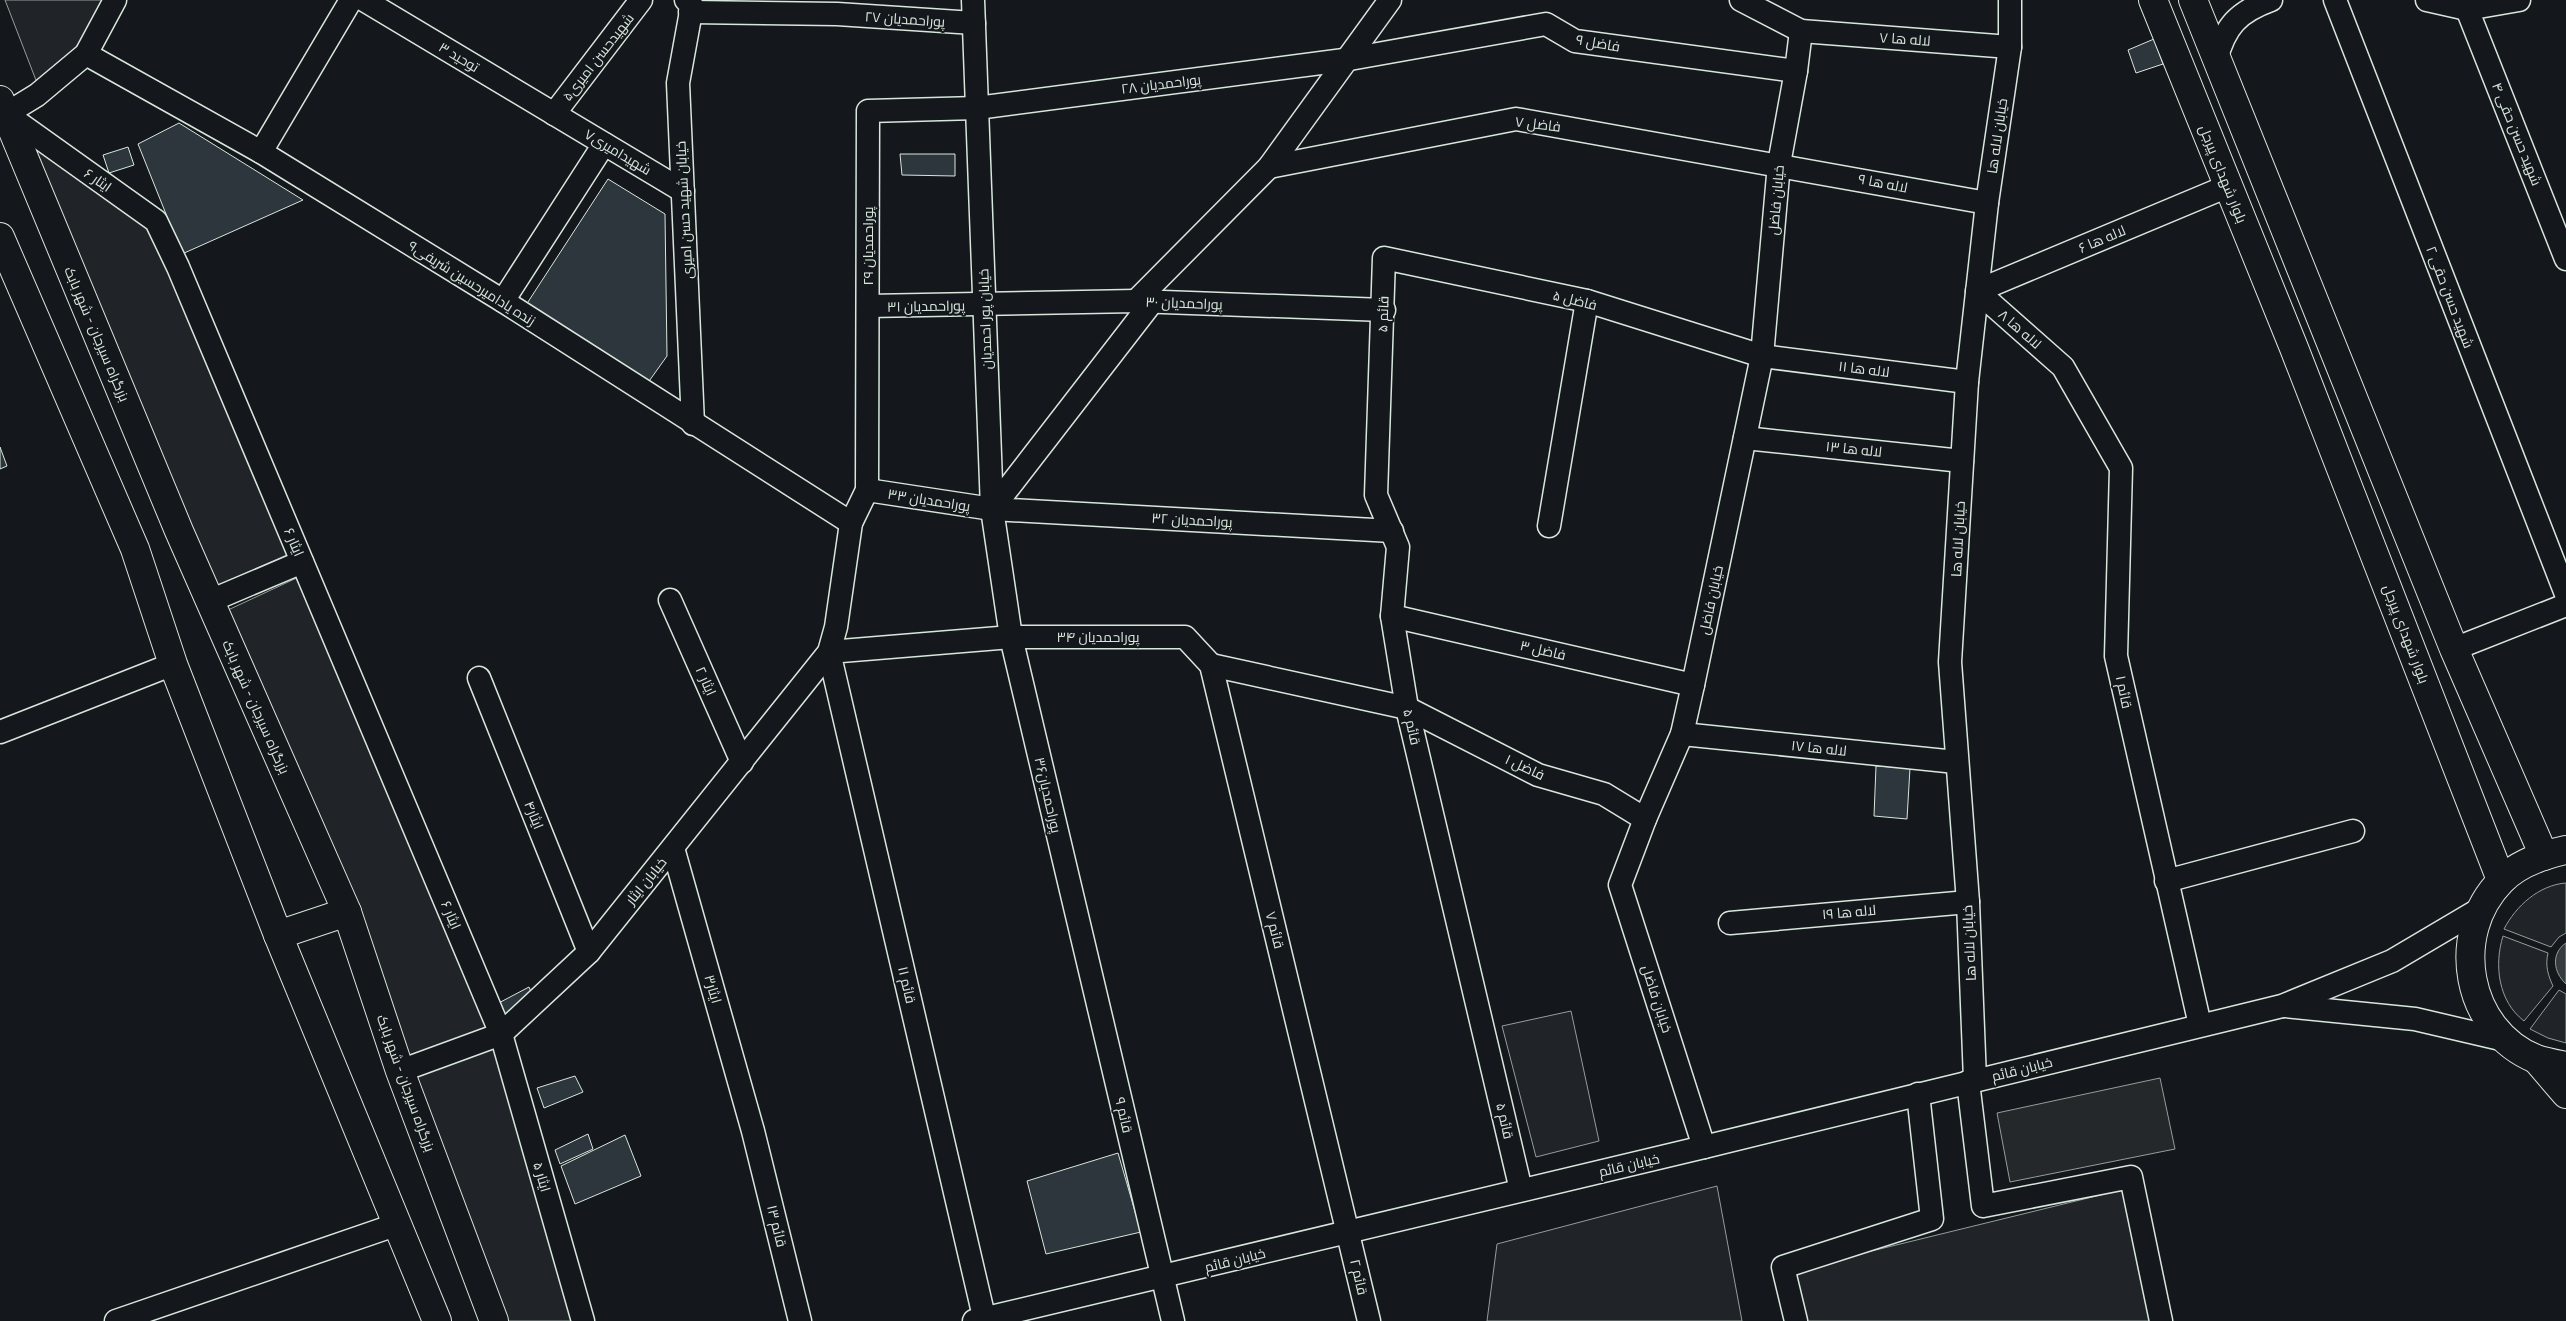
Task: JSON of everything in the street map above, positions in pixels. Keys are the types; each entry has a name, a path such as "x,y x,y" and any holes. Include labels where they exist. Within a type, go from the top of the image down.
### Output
{"main road":[{"name":"بلوار شهدای پیرجل","path":"2153,0 2310,388 2502,880"},
{"path":"2193,0 2454,649 2555,853 2531,860 2502,880 2480,909 2469,943 2470,978 2483,1012 2505,1040 2536,1059 2566,1094"},
{"name":"بزرگراه سیرجان - شهر بابک","path":"3,107 210,601 347,912 400,1071 494,1321"},
{"path":"0,237 134,549 173,664 278,935 437,1321"},
{"path":"2294,348 2302,354 2318,356 2324,350 2329,339"},
{"path":"2310,388 2312,379 2318,373 2326,370 2343,375"},
{"path":"278,935 347,912"},
{"path":"2536,1059 2566,1066"}],"street":[{"path":"3,107 37,94 86,54 115,0"},
{"path":"261,152 351,0"},
{"name":"توحید ۳","path":"364,0 554,114"},
{"name":"شهیدحسن امیری۵","path":"554,114 641,0"},
{"name":"خیابان پور احمدیان","path":"973,0 992,509 1011,637"},
{"path":"992,509 1144,302 1269,167 1344,60 1390,0"},
{"path":"1741,0 1801,31"},
{"name":"خیابان لاله ها","path":"2010,0 2010,47 1987,203 1967,382 1950,662 1968,902 1972,1081 1983,1206 2131,1177 2161,1321"},
{"path":"2216,60 2221,41 2229,27 2245,10 2271,0"},
{"name":"شهید حسن حقی ۲","path":"2335,0 2566,594"},
{"path":"2427,0 2468,9 2519,0"},
{"name":"پوراحمدیان ۲۷","path":"691,4 974,23"},
{"name":"خیابان شهید حسن امیری","path":"691,4 678,83 693,424"},
{"name":"شهید حسن حقی ۴","path":"2468,9 2566,259"},
{"name":"فاضل ۹","path":"1344,60 1546,24 1575,41 1796,71"},
{"name":"لاله ها ۷","path":"1801,31 2010,47"},
{"name":"خیابان فاضل","path":"1704,1147 1620,885 1645,819 1682,734 1694,685 1762,356 1779,164 1796,71 1801,31"},
{"name":"زنده یادامیرحسین شریفی۹","path":"86,54 261,152 503,301 693,424 851,523"},
{"name":"پوراحمدیان ۲۸","path":"977,108 1344,60"},
{"name":"ایثار ۶","path":"3,107 156,221 501,1034"},
{"name":"پوراحمدیان ۲۹","path":"867,490 868,111 977,108"},
{"name":"شهیدامیری۷","path":"554,114 683,191"},
{"name":"فاضل ۷","path":"1269,167 1516,118 1779,164"},
{"path":"503,301 604,144"},
{"name":"لاله ها ۹","path":"1779,164 1987,203"},
{"name":"لاله ها ۶","path":"1977,291 2228,186"},
{"name":"فاضل ۵","path":"1384,258 1587,301 1762,356"},
{"name":"قائم ۵","path":"1384,258 1384,310 1376,495 1398,547 1392,616 1407,708 1522,1190"},
{"name":"لاله ها ۸","path":"1977,291 2063,367"},
{"path":"1549,526 1587,301"},
{"name":"پوراحمدیان ۳۰","path":"984,305 1144,302 1384,310"},
{"name":"پوراحمدیان ۳۱","path":"868,306 984,305"},
{"name":"لاله ها ۱۱","path":"1762,356 1967,382"},
{"name":"قائم ۱","path":"2063,367 2121,468 2116,656 2200,1025"},
{"name":"لاله ها ۱۳","path":"1745,438 1962,461"},
{"name":"پوراحمدیان ۳۳","path":"867,490 992,509"},
{"name":"خیابان ایثار","path":"400,1071 501,1034 589,952 673,848 829,652 836,627 851,523 867,490"},
{"name":"پوراحمدیان ۳۲","path":"992,509 1392,531"},
{"path":"210,601 302,562"},
{"name":"ایثار ۲","path":"670,600 742,762"},
{"path":"2454,649 2566,605"},
{"name":"فاضل ۳","path":"1392,616 1694,685"},
{"name":"پوراحمدیان ۳۴","path":"829,652 1011,637 1185,637 1212,665"},
{"name":"پوراحمدیان۳۶","path":"1011,637 1085,953"},
{"name":"قائم ۱۱","path":"829,652 981,1320"},
{"path":"0,732 173,664"},
{"name":"فاضل ۱","path":"1212,665 1407,708 1538,775 1604,794 1645,819"},
{"name":"قائم ۷","path":"1212,665 1348,1232"},
{"name":"ایثار۴","path":"479,678 589,952"},
{"name":"لاله ها ۱۷","path":"1682,734 1956,762"},
{"path":"2166,881 2353,831"},
{"name":"ایثار۳","path":"673,848 753,1131"},
{"name":"لاله ها ۱۹","path":"1730,923 1968,902"},
{"path":"2282,1006 2392,961 2480,909"},
{"name":"قائم ۹","path":"1085,953 1174,1321"},
{"path":"2282,1006 2415,1019 2505,1040"},
{"name":"خیابان قائم","path":"981,1320 2282,1006"},
{"name":"ایثار ۵","path":"501,1034 583,1321"},
{"path":"1796,1321 1783,1267 1932,1219 1918,1094"},
{"name":"قائم ۱۳","path":"753,1131 800,1321"},
{"path":"116,1321 398,1224"},
{"name":"قائم ۲","path":"1348,1232 1369,1321"}],"shaded area":[{"path":"5,0 107,0 78,55 39,88"},
{"path":"26,140 152,225 289,554 214,587"},
{"path":"301,576 488,1027 404,1061 228,610"},
{"path":"2566,883 2566,933 2559,937 2551,947 2504,929 2515,912 2529,898 2547,888"},
{"path":"2503,936 2548,953 2548,970 2553,986 2524,1021 2508,1003 2500,982 2499,959"},
{"path":"2566,943 2566,984 2558,974 2556,957 2561,947"},
{"path":"2559,990 2566,994 2566,1043 2548,1038 2530,1029"},
{"path":"1571,1011 1599,1141 1536,1157 1502,1026"},
{"path":"497,1043 573,1321 502,1321 411,1074"},
{"path":"2160,1078 2175,1149 2010,1182 1997,1113"},
{"path":"1717,1186 1742,1321 1487,1321 1497,1244"},
{"path":"2125,1189 2151,1321 1807,1321 1794,1270"}],"building":[{"path":"2154,39 2163,64 2136,73 2128,50"},
{"path":"179,123 303,200 182,254 138,144"},
{"path":"128,147 134,165 109,173 103,155"},
{"path":"900,154 955,154 955,176 902,175"},
{"path":"608,179 665,214 667,356 647,384 526,305"},
{"path":"0,447 7,466 0,469"},
{"path":"1876,766 1910,768 1907,819 1874,816"},
{"path":"529,987 534,999 503,1028 493,1006"},
{"path":"575,1076 583,1092 544,1108 537,1088"},
{"path":"588,1134 593,1149 560,1164 555,1150"},
{"path":"625,1135 641,1176 575,1204 561,1166"},
{"path":"1118,1153 1141,1232 1046,1254 1027,1181"}]}
